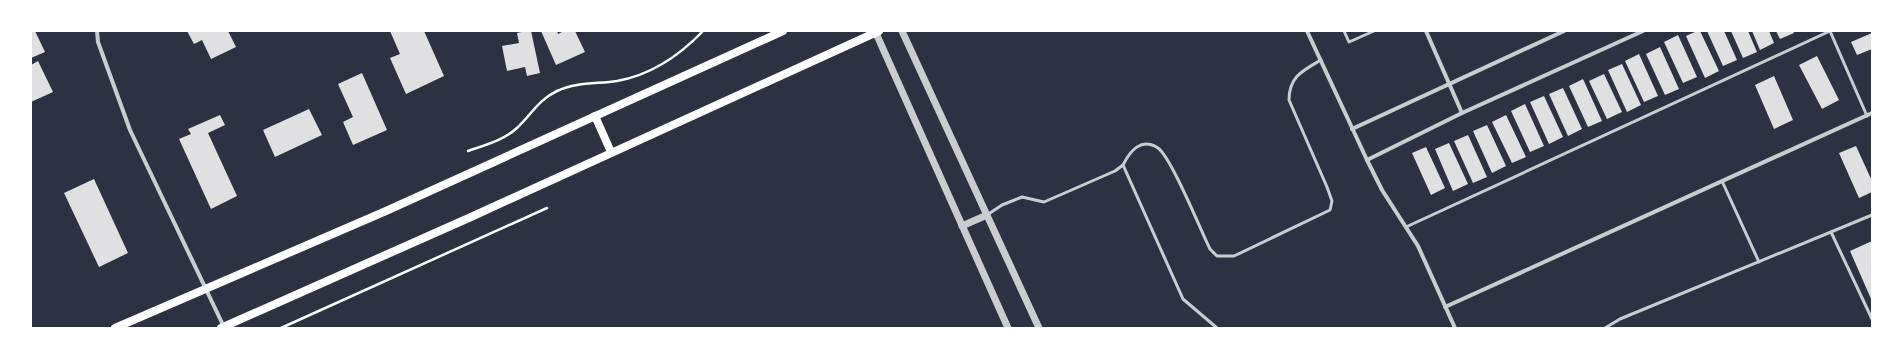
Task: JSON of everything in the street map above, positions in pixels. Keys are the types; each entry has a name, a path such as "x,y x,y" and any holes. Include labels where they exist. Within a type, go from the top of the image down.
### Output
{"main road":[{"path":"115,328 386,211 783,31"},
{"path":"223,327 877,31"},
{"path":"595,116 611,152"}],"street":[{"path":"97,31 98,42 130,130 206,288 223,327"},
{"path":"877,31 1008,328"},
{"path":"902,31 1039,328"},
{"path":"1307,31 1367,160 1385,194 1422,256 1455,328"},
{"path":"1426,31 1462,114"},
{"path":"1352,129 1564,31"},
{"path":"1367,160 1462,114 1643,31"},
{"path":"1445,307 1872,113"},
{"path":"962,226 987,215"}],"lane":[{"path":"1344,31 1349,42 1374,31"},
{"path":"1406,227 1830,31 1867,116"},
{"path":"987,215 1002,205 1022,196 1044,202 1115,171 1123,165 1130,152 1140,145 1152,145 1159,149 1169,163 1210,249 1217,256 1234,256 1330,210 1332,201 1327,187 1288,100 1289,89 1294,79 1303,70 1321,60"},
{"path":"1123,165 1183,299 1217,328"},
{"path":"1722,182 1759,262"},
{"path":"1605,328 1620,319 1872,215"},
{"path":"1831,232 1872,319"}],"path":[{"path":"468,151 502,139 517,128 544,98 559,90 573,85 618,81 650,71 689,45 703,31"},
{"path":"281,328 547,208"}],"building":[{"path":"31,31 35,31 45,52 31,58"},
{"path":"187,31 228,31 236,47 211,59 202,40 194,44"},
{"path":"390,31 424,31 444,76 406,94 390,58 400,54"},
{"path":"531,31 540,73 527,76 525,67 507,71 502,46 519,43 517,33"},
{"path":"541,31 557,31 558,34 564,31 575,31 585,52 556,65"},
{"path":"1700,31 1719,71 1705,78 1686,36"},
{"path":"1707,31 1724,31 1737,60 1723,66"},
{"path":"1731,31 1748,31 1757,52 1743,58"},
{"path":"1752,31 1769,31 1774,43 1760,50"},
{"path":"1776,31 1793,31 1794,33 1780,39"},
{"path":"1872,33 1872,49 1857,55 1851,42"},
{"path":"1678,35 1697,77 1683,83 1664,42"},
{"path":"1660,47 1679,89 1665,95 1646,54"},
{"path":"1639,54 1658,96 1644,102 1625,61"},
{"path":"1817,56 1839,100 1822,109 1799,65"},
{"path":"38,61 53,92 31,102 31,65"},
{"path":"1622,64 1641,105 1627,112 1608,70"},
{"path":"362,73 387,130 353,145 343,122 353,117 338,84"},
{"path":"1604,74 1622,112 1607,119 1589,81"},
{"path":"1774,76 1793,120 1774,129 1755,85"},
{"path":"1583,79 1602,121 1588,127 1569,86"},
{"path":"1563,88 1582,129 1568,136 1549,94"},
{"path":"1544,96 1563,137 1549,144 1530,102"},
{"path":"1525,104 1544,146 1530,152 1511,111"},
{"path":"309,109 322,135 275,157 263,130"},
{"path":"220,115 225,125 208,133 237,196 211,209 179,139 191,134 188,129"},
{"path":"1506,115 1526,157 1512,163 1492,122"},
{"path":"1487,125 1506,166 1492,173 1473,131"},
{"path":"1468,135 1487,177 1473,183 1454,141"},
{"path":"1449,143 1468,184 1453,191 1435,149"},
{"path":"1856,146 1872,181 1872,192 1859,198 1839,153"},
{"path":"1426,147 1445,188 1431,195 1412,153"},
{"path":"94,179 128,253 99,267 64,193"},
{"path":"1872,241 1872,301 1850,251"}]}
